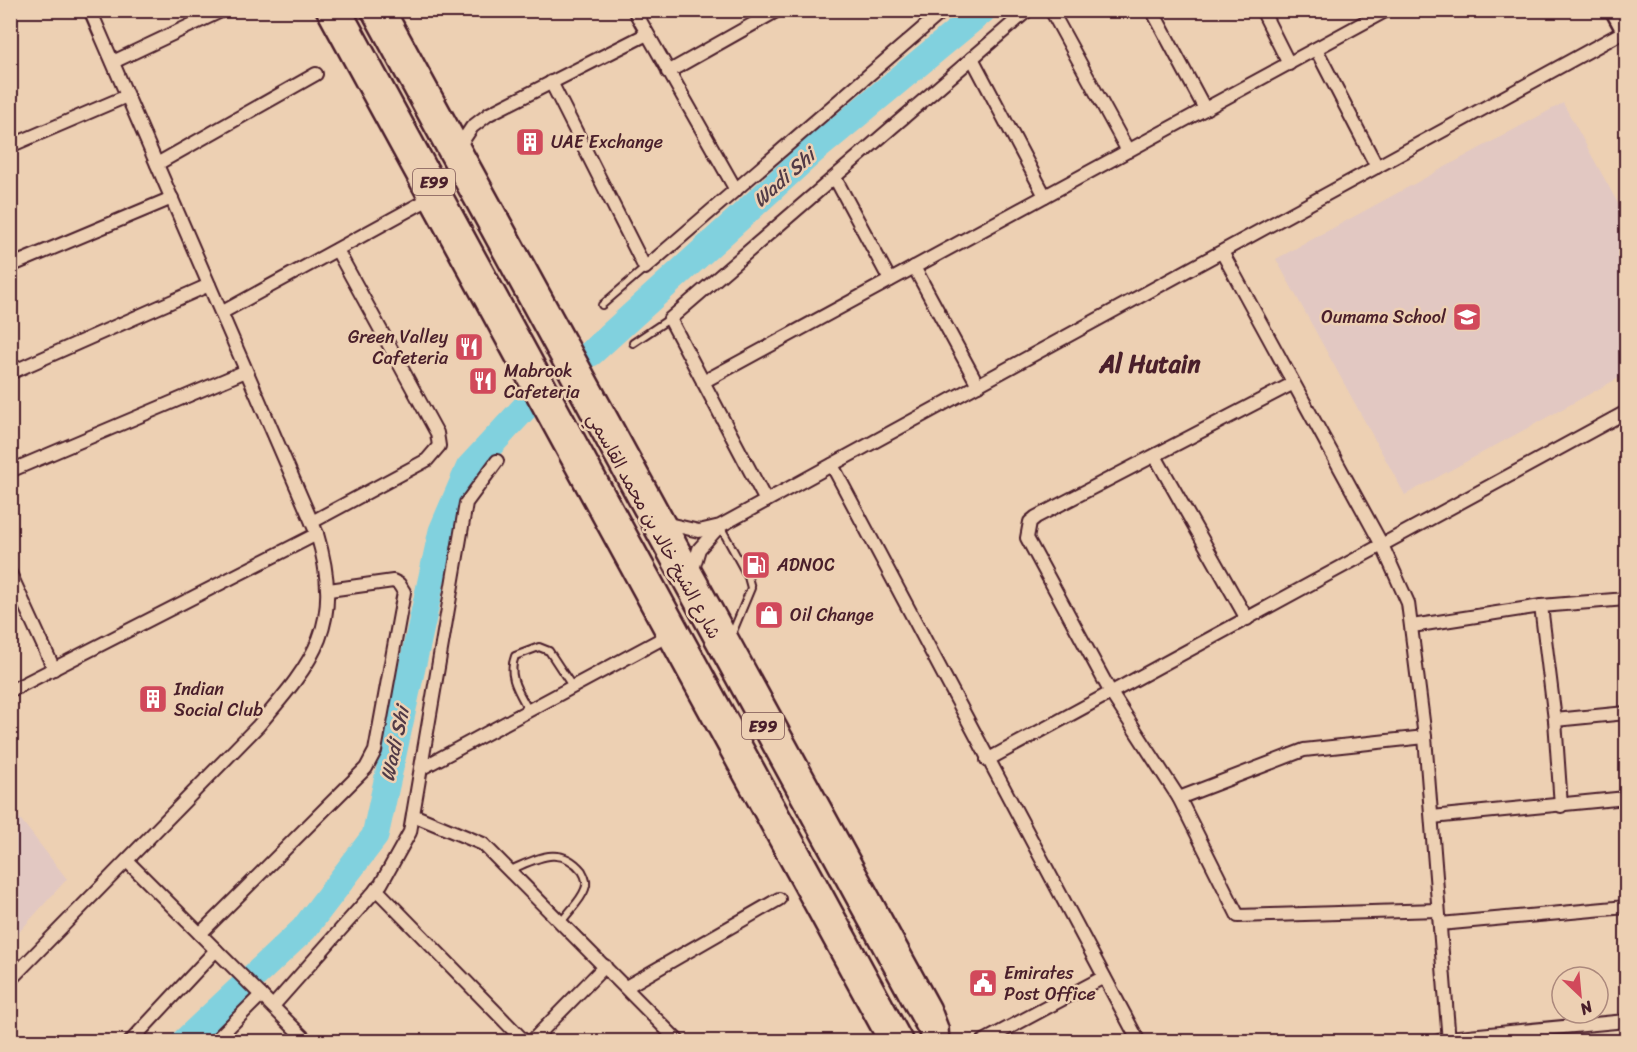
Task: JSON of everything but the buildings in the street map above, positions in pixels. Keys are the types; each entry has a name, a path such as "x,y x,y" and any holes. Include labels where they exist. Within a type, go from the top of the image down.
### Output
{"highway":[{"name":"شارع الشيخ خالد بن محمد القاسمي","path":"340,10 565,422 631,557 848,952 902,1041"},
{"name":"شارع الشيخ خالد بن محمد القاسمي","path":"372,10 590,409 612,436 787,756 936,1041"}],"street":[{"path":"10,980 258,726 290,689 312,659 323,632 329,590 326,564 314,528 90,10"},
{"path":"113,63 223,10"},
{"path":"324,10 428,200 631,557 667,636 848,952 887,1041"},
{"path":"387,10 612,436 668,524 730,637 787,756 932,1007 940,1028 941,1041"},
{"path":"634,10 736,190"},
{"path":"750,10 756,22"},
{"path":"668,72 778,10"},
{"path":"552,82 645,268 944,10"},
{"path":"766,501 670,319 1028,10"},
{"path":"1051,10 1128,151"},
{"path":"1152,10 1205,109"},
{"path":"1262,10 1289,64"},
{"path":"703,382 1387,10"},
{"path":"668,524 699,531 720,526 766,501 1626,33 1613,10"},
{"path":"460,145 480,120 647,34"},
{"path":"1316,49 1377,167"},
{"path":"972,58 1045,196"},
{"path":"157,164 316,74"},
{"path":"10,146 127,96"},
{"path":"835,178 890,280"},
{"path":"10,266 172,198"},
{"path":"221,313 428,200"},
{"path":"10,692 314,528 427,460 439,446 437,433 337,250"},
{"path":"1222,252 1382,545 1408,603 1425,737 1432,817 1440,924 1444,1040 1626,1021"},
{"path":"914,267 978,385"},
{"path":"10,373 209,285"},
{"path":"10,471 246,371"},
{"path":"1293,384 1036,517 1028,529 1031,548 1111,693 1179,798 1238,916 1438,910"},
{"path":"987,760 1626,412"},
{"path":"1155,456 1247,619"},
{"path":"273,1006 376,889 410,832 466,503 497,461"},
{"path":"832,465 987,760 1139,1041"},
{"path":"693,569 699,549 720,526"},
{"path":"10,573 54,669"},
{"path":"200,934 366,768 375,751 404,592 399,584 393,581 329,590"},
{"path":"1412,626 1540,606 1624,597"},
{"path":"1540,606 1555,720 1561,806"},
{"path":"422,768 667,636"},
{"path":"1555,720 1626,712"},
{"path":"1179,798 1304,750 1425,737"},
{"path":"1432,817 1626,798"},
{"path":"414,814 483,844 560,924 679,1041"},
{"path":"127,861 308,1041"},
{"path":"376,889 525,1041"},
{"path":"626,987 779,899"},
{"path":"1440,924 1626,907"},
{"path":"130,1041 216,950"},
{"path":"531,1041 605,966"},
{"path":"982,1041 1104,977"},
{"path":"214,1041 261,995"}],"lane":[{"path":"602,305 645,268"},
{"path":"633,344 670,319"},
{"path":"720,526 748,577 751,588 730,637"},
{"path":"529,711 513,680 511,667 516,656 539,647 549,651 573,687"},
{"path":"508,870 542,857 561,855 575,862 586,876 586,888 560,924"}],"shaded area":[{"name":"Oumama School","path":"1563,103 1626,218 1626,374 1405,495 1276,259"},
{"path":"11,807 67,879 11,941"}],"waterway":[{"name":"Wadi Shi","path":"591,353 814,150 983,10"},
{"name":"Wadi Shi","path":"184,1042 304,929 375,836 442,531 469,468 530,402"}],"place":[{"name":"UAE Exchange","path":"530,142"},
{"name":"Oumama School","path":"1467,317"},
{"name":"Green Valley Cafeteria","path":"469,347"},
{"name":"Mabrook Cafeteria","path":"483,381"},
{"name":"ADNOC","path":"756,565"},
{"name":"Oil Change","path":"769,615"},
{"name":"Indian Social Club","path":"153,699"},
{"name":"Emirates Post Office","path":"983,983"}],"district":[{"name":"Al Hutain","path":"1150,364"}]}
